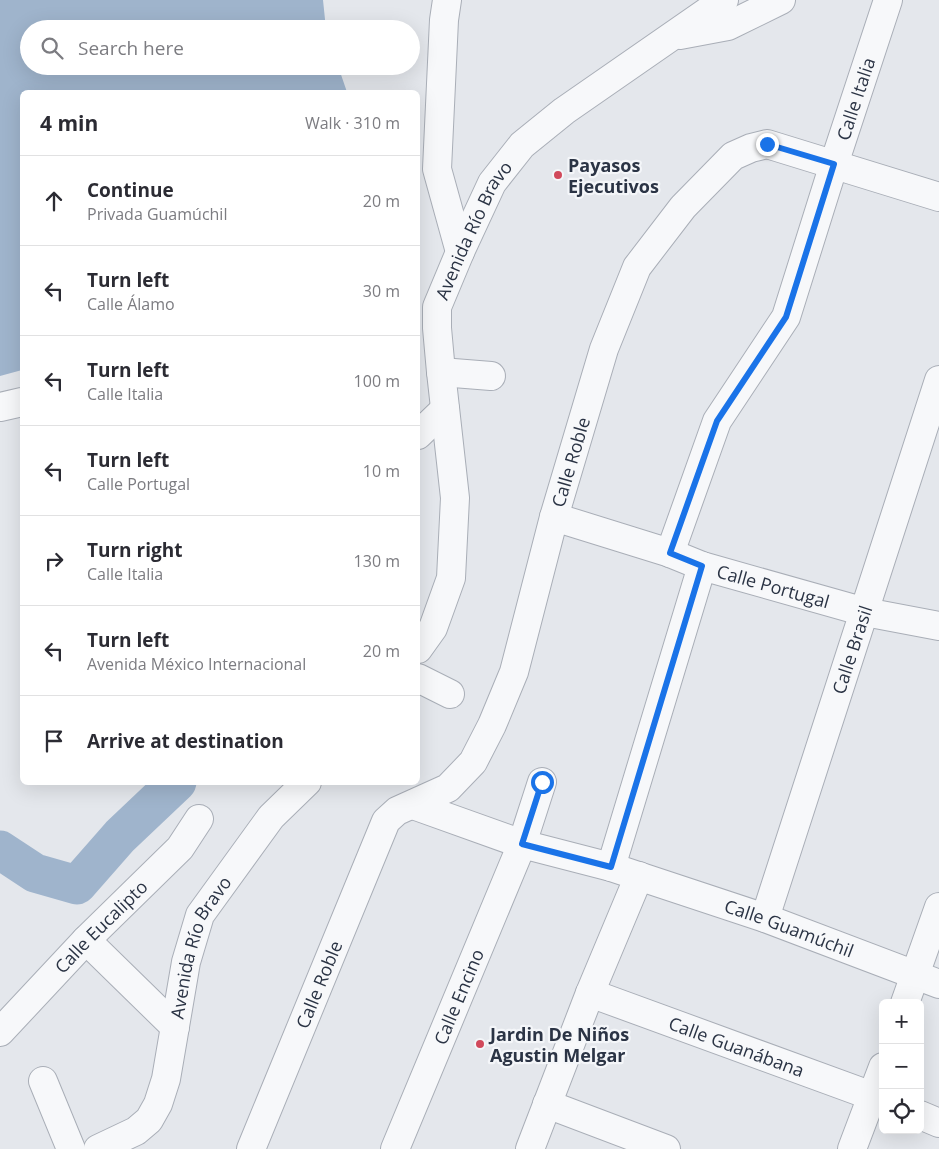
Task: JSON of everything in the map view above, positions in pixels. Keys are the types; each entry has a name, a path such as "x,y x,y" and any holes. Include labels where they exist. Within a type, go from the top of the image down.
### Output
{"street":[{"path":"447,0 444,20 437,169 460,252"},
{"name":"Avenida Río Bravo","path":"420,646 434,628 451,578 455,498 437,328 427,309 460,252 492,183 522,144 564,111 724,0"},
{"path":"671,37 728,26 782,0"},
{"name":"Calle Italia","path":"670,553 717,421 786,317 888,0"},
{"name":"Calle Roble","path":"251,1149 386,821 397,811 448,788 473,762 492,725 514,672 554,517 604,349 636,267 683,207 733,156 767,144 834,164"},
{"path":"834,164 939,197"},
{"path":"441,372 491,376"},
{"name":"Calle Brasil","path":"765,918 939,380"},
{"path":"0,407 20,402"},
{"path":"420,433 445,410"},
{"name":"Calle Portugal","path":"554,517 670,553 702,566 865,612 939,626"},
{"path":"611,867 702,566"},
{"path":"420,679 450,694"},
{"name":"Calle Encino","path":"395,1149 522,844 542,782"},
{"name":"Avenida Río Bravo","path":"98,1149 136,1131 149,1120 158,1104 166,1080 186,962 200,915 271,817 303,785"},
{"name":"Calle Guamúchil","path":"413,804 522,844 611,867 765,918 927,979"},
{"name":"Calle Eucalipto","path":"0,1032 86,940 180,848 198,819"},
{"path":"530,1149 590,993 638,876"},
{"path":"909,999 927,979 939,907"},
{"path":"86,940 175,1027"},
{"name":"Calle Guanábana","path":"590,993 878,1098"},
{"path":"43,1081 71,1149"},
{"path":"852,1149 878,1098"},
{"path":"547,1104 666,1149"},
{"path":"924,1117 939,1123"}],"water":[{"path":"0,0 323,0 325,20 20,20 20,75 341,75 346,90 20,90 20,371 0,376"}],"waterway":[{"path":"0,850 35,873 77,885 120,836 174,785"}],"place":[{"name":"Payasos Ejecutivos","path":"558,175"},
{"name":"Jardin De Niños Agustin Melgar","path":"480,1044"}],"route":[{"path":"542,782 522,844 611,867 702,566 670,553 717,421 786,317 834,164 767,144"}]}
